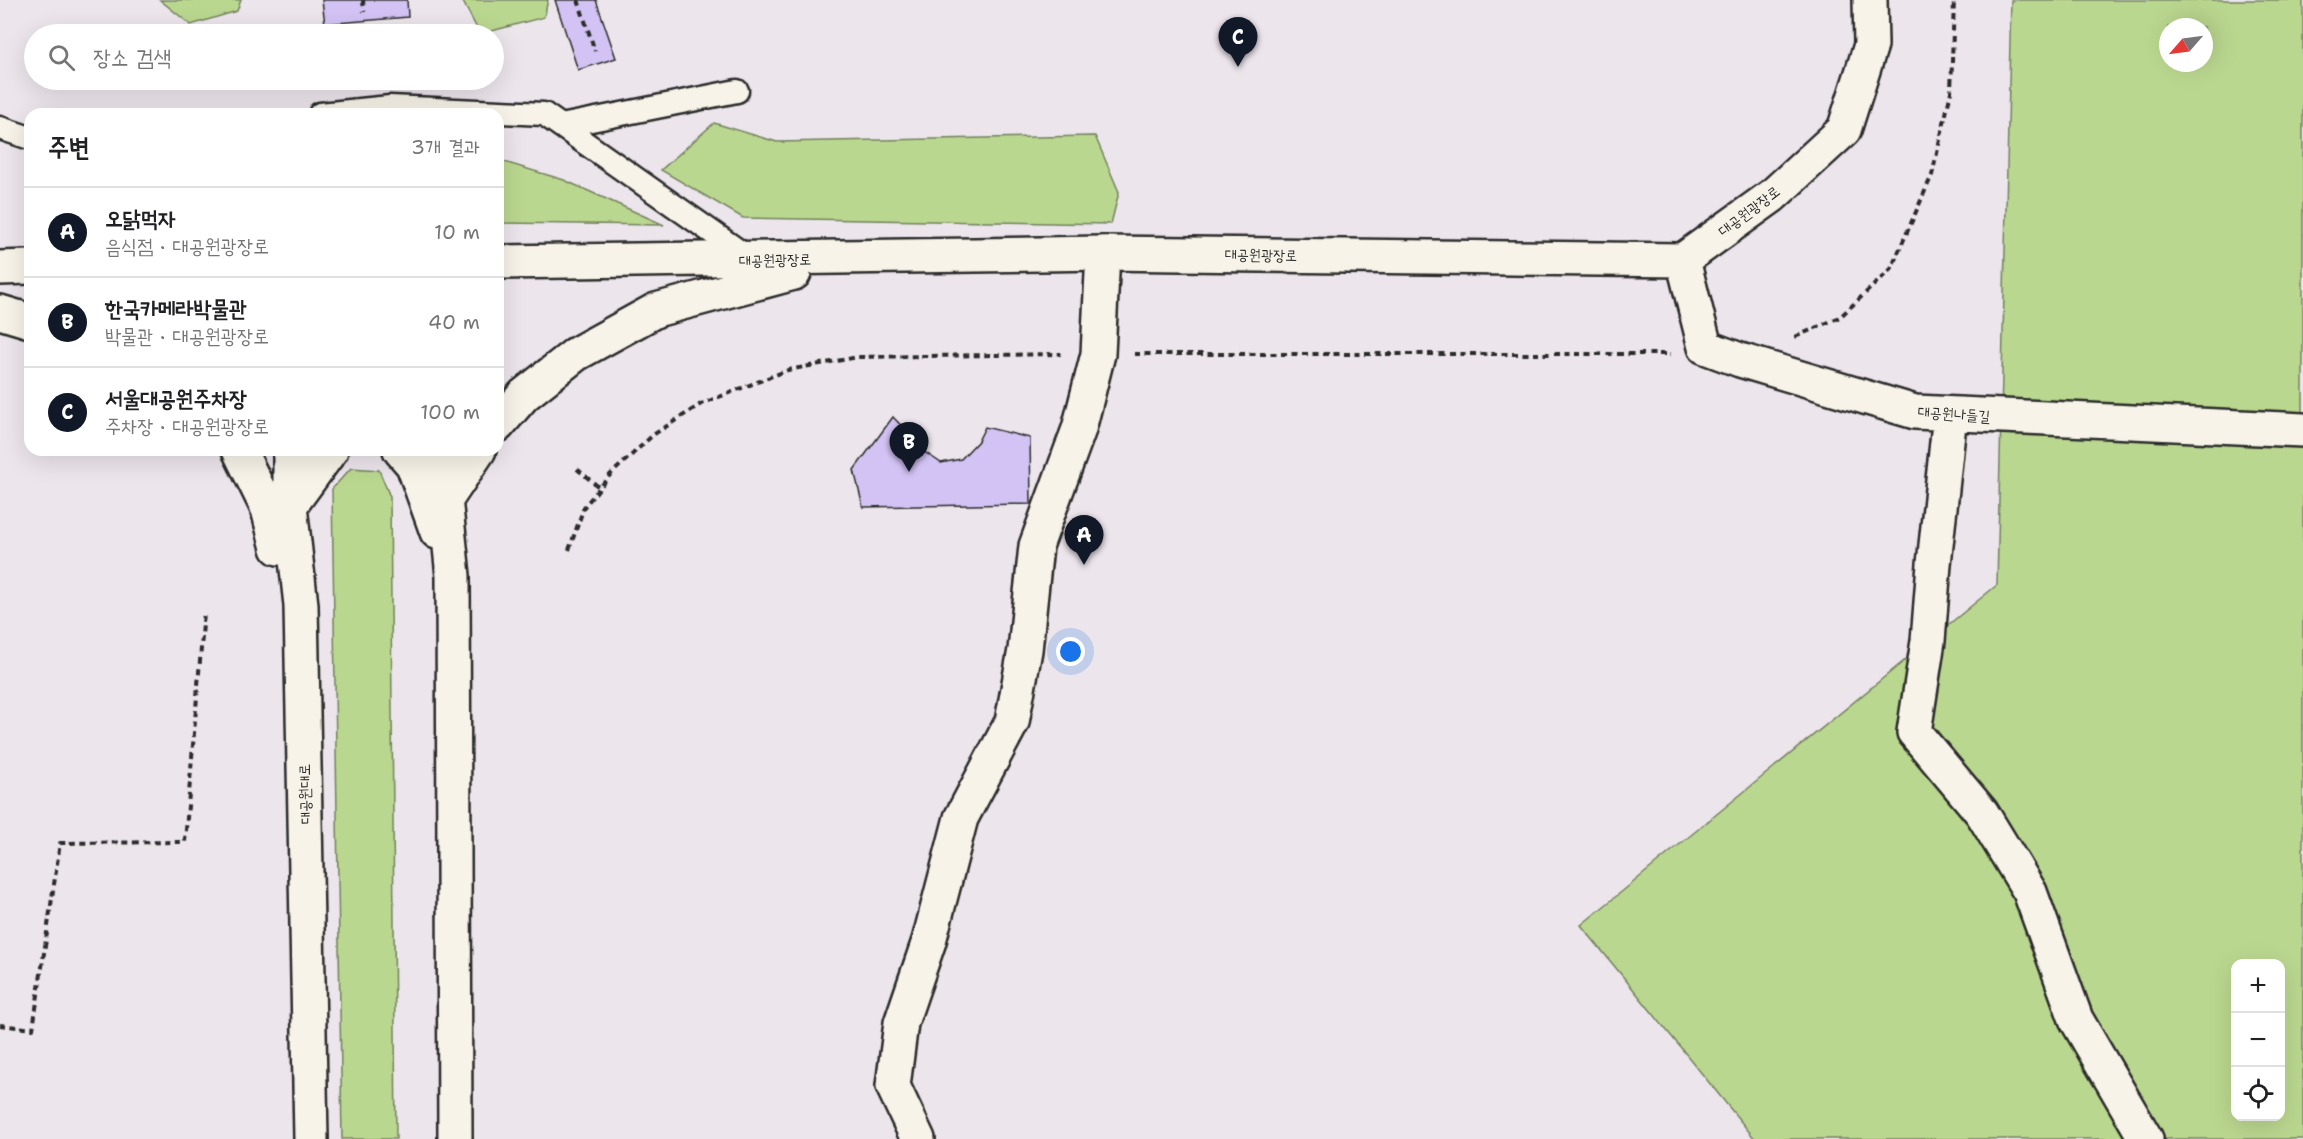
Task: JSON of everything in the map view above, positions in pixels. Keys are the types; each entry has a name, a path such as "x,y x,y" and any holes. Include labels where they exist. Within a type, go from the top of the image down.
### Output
{"street":[{"name":"대공원광장로","path":"504,262 1103,253 1683,260 1772,196 1844,129 1871,45 1870,0"},
{"path":"918,1139 893,1086 901,1023 929,941 961,818 1012,722 1025,650 1036,546 1079,429 1098,354 1103,253"},
{"path":"504,418 524,395 576,354 656,310 855,258"},
{"name":"대공원나들길","path":"1683,260 1705,347 1740,360 1916,412 2303,430"},
{"path":"0,312 24,319"},
{"path":"1950,414 1928,641 1914,732 1982,813 2030,892 2076,1019 2146,1139"},
{"path":"242,456 268,509 302,646"},
{"name":"대공원대로","path":"290,456 290,506 301,605 311,1139"},
{"path":"290,506 327,456"},
{"path":"405,456 413,465 453,576"},
{"path":"441,456 447,498 453,576 455,1139"},
{"path":"447,498 475,456"}],"lane":[{"path":"561,126 737,91"},
{"path":"380,108 412,108"},
{"path":"504,112 544,114 752,260"},
{"path":"0,128 24,136"}],"path":[{"path":"363,0 364,12"},
{"path":"578,0 595,51"},
{"path":"1794,338 1840,317 1891,269 1932,175 1951,92 1954,0"},
{"path":"569,550 584,507 653,435 701,405 788,370 858,357 1098,354 1673,354"},
{"path":"577,469 600,488"},
{"path":"0,1025 33,1029 60,843 185,842 204,612"}],"green space":[{"path":"160,0 241,0 237,11 190,24"},
{"path":"462,0 548,0 544,17 504,28 504,24 475,24"},
{"path":"2011,0 2303,0 2303,1139 1755,1139 1581,925 1997,585"},
{"path":"714,123 777,142 1095,136 1119,192 1111,224 743,218 661,170"},
{"path":"504,162 564,180 664,225 504,223"},
{"path":"351,468 379,470 390,497 396,1139 342,1139 332,489"}],"building":[{"path":"322,0 407,0 408,17 325,24"},
{"path":"555,0 596,0 616,58 578,70"},
{"path":"893,417 915,440 920,449 941,463 961,459 978,441 985,427 1030,438 1031,504 863,507 854,470"}],"place":[{"name":"서울대공원주차장","path":"1238,67"},
{"name":"한국카메라박물관","path":"909,472"},
{"name":"오닭먹자","path":"1084,565"}]}
